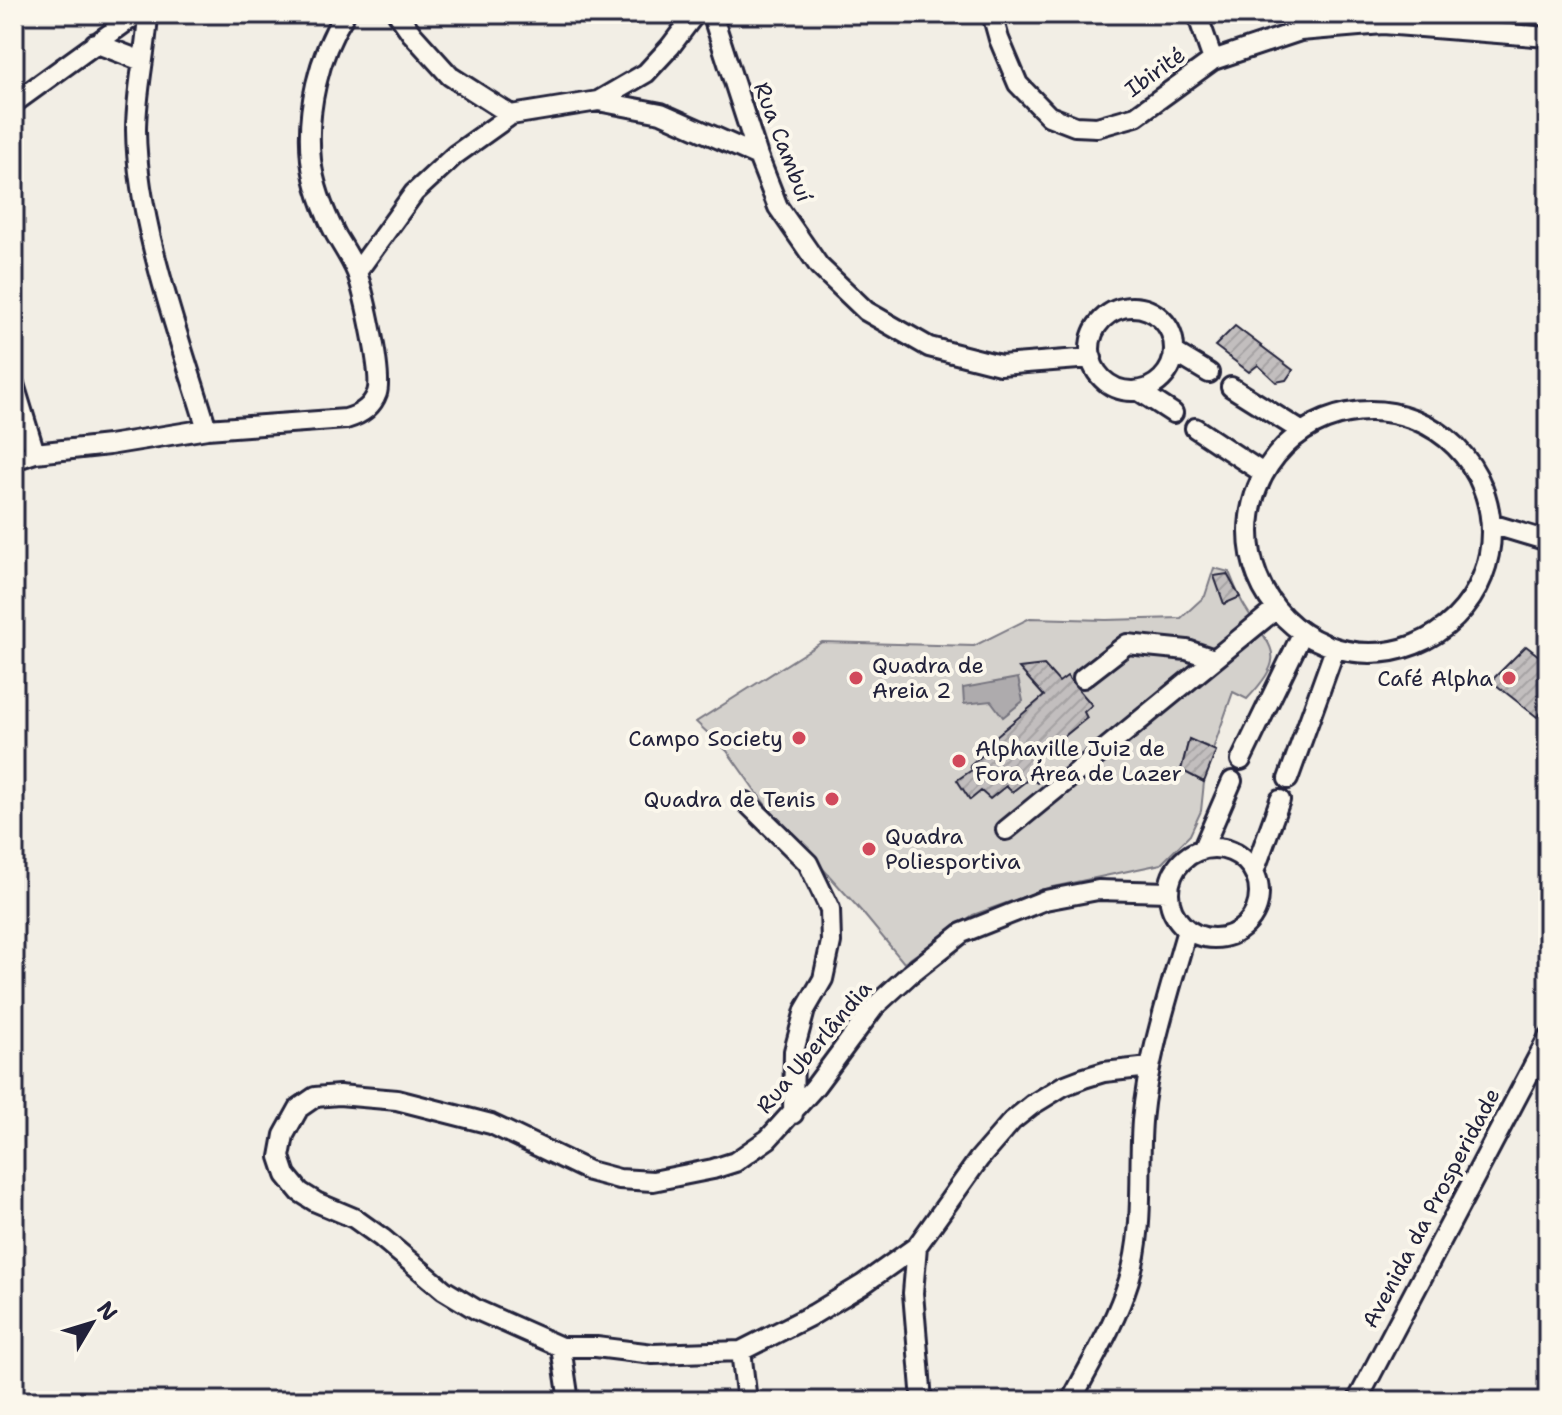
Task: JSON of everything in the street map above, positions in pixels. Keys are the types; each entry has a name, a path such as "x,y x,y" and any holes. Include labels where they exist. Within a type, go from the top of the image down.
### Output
{"street":[{"path":"14,103 137,14"},
{"path":"148,14 136,129 138,161 147,214 207,429"},
{"path":"14,460 35,453 207,429 346,419 370,405 377,393 378,374 357,272 324,207 314,179 310,140 314,88 330,42 345,14"},
{"path":"398,14 450,76 511,115"},
{"path":"598,101 646,73 695,14"},
{"name":"Rua Cambuí","path":"712,14 758,156 778,207 819,266 866,311 929,347 1000,365 1092,358"},
{"name":"Ibirité","path":"992,14 1018,84 1049,116 1075,126 1097,127 1136,116 1213,60 1300,31 1382,19 1548,37"},
{"path":"1197,14 1213,60"},
{"path":"95,43 142,61"},
{"path":"357,272 414,193 455,155 511,115 598,101 661,113 758,156"},
{"path":"1120,308 1147,309 1168,326 1174,352 1171,366 1163,378 1139,391 1125,390 1111,385 1100,376 1092,358 1092,336 1108,314 1120,308"},
{"path":"1174,352 1209,373"},
{"path":"14,384 35,453"},
{"path":"1231,387 1301,431"},
{"path":"1139,391 1173,413"},
{"path":"1370,410 1406,416 1439,432 1465,457 1483,489 1491,524 1488,563 1472,599 1446,628 1412,647 1374,654 1335,649 1302,634 1276,609 1257,578 1248,543 1250,507 1263,473 1279,449 1301,431 1334,415 1370,410"},
{"path":"1195,428 1263,473"},
{"path":"1491,524 1548,541"},
{"path":"1006,830 1276,609"},
{"path":"1241,760 1302,634"},
{"path":"1083,678 1127,644 1187,650 1214,659"},
{"path":"1288,779 1335,649"},
{"path":"1203,848 1232,781"},
{"path":"1254,872 1280,800"},
{"path":"746,802 808,863 830,909 831,942 823,979 805,1010 794,1051 793,1114"},
{"path":"1218,847 1233,851 1254,872 1259,886 1259,902 1254,916 1244,928 1231,936 1216,939 1201,937 1177,920 1168,892 1178,864 1189,854 1203,848 1218,847"},
{"name":"Rua Uberlândia","path":"1150,1067 1104,1072 1084,1078 1063,1086 1032,1105 1012,1121 979,1159 917,1246 814,1314 741,1351 653,1354 596,1347 561,1347 477,1310 444,1290 354,1218 300,1192 286,1175 280,1157 284,1135 299,1108 324,1096 397,1100 491,1124 589,1171 619,1179 653,1181 735,1162 768,1139 793,1114 875,1006 962,933 1045,900 1098,890 1168,892"},
{"path":"1071,1401 1109,1334 1130,1277 1141,1212 1142,1123 1150,1067 1187,930"},
{"name":"Avenida da Prosperidade","path":"1357,1401 1548,1038"},
{"path":"917,1246 913,1293 922,1401"},
{"path":"561,1347 569,1401"},
{"path":"741,1351 747,1401"}],"shaded area":[{"name":"Alphaville Juiz de Fora Área de Lazer","path":"1214,568 1229,572 1243,603 1269,644 1272,662 1247,699 1233,692 1213,749 1189,739 1181,770 1204,782 1201,811 1190,835 1161,864 1048,888 973,915 904,963 767,807 727,751 696,722 822,642 974,646 1030,618 1181,618 1205,596"},
{"path":"1018,678 1023,701 1003,717 991,701 964,704 963,688"}],"building":[{"path":"1235,326 1293,370 1286,380 1276,382 1258,365 1249,372 1215,346"},
{"path":"1227,574 1240,597 1224,604 1214,576"},
{"path":"1526,646 1548,663 1548,705 1537,717 1491,681"},
{"path":"1044,665 1059,682 1067,676 1092,705 1084,712 1087,718 1034,761 1044,775 1037,783 1030,778 1012,792 1006,786 990,799 981,791 970,800 957,780 972,770 970,766 987,751 983,747 1044,696 1019,668"},
{"path":"1189,739 1216,751 1204,782 1181,770"}],"place":[{"name":"Quadra de Areia 2","path":"856,678"},
{"name":"Café Alpha","path":"1509,678"},
{"name":"Campo Society","path":"799,738"},
{"name":"Alphaville Juiz de Fora Área de Lazer","path":"959,761"},
{"name":"Quadra de Tenis","path":"832,799"},
{"name":"Quadra Poliesportiva","path":"869,849"}]}
